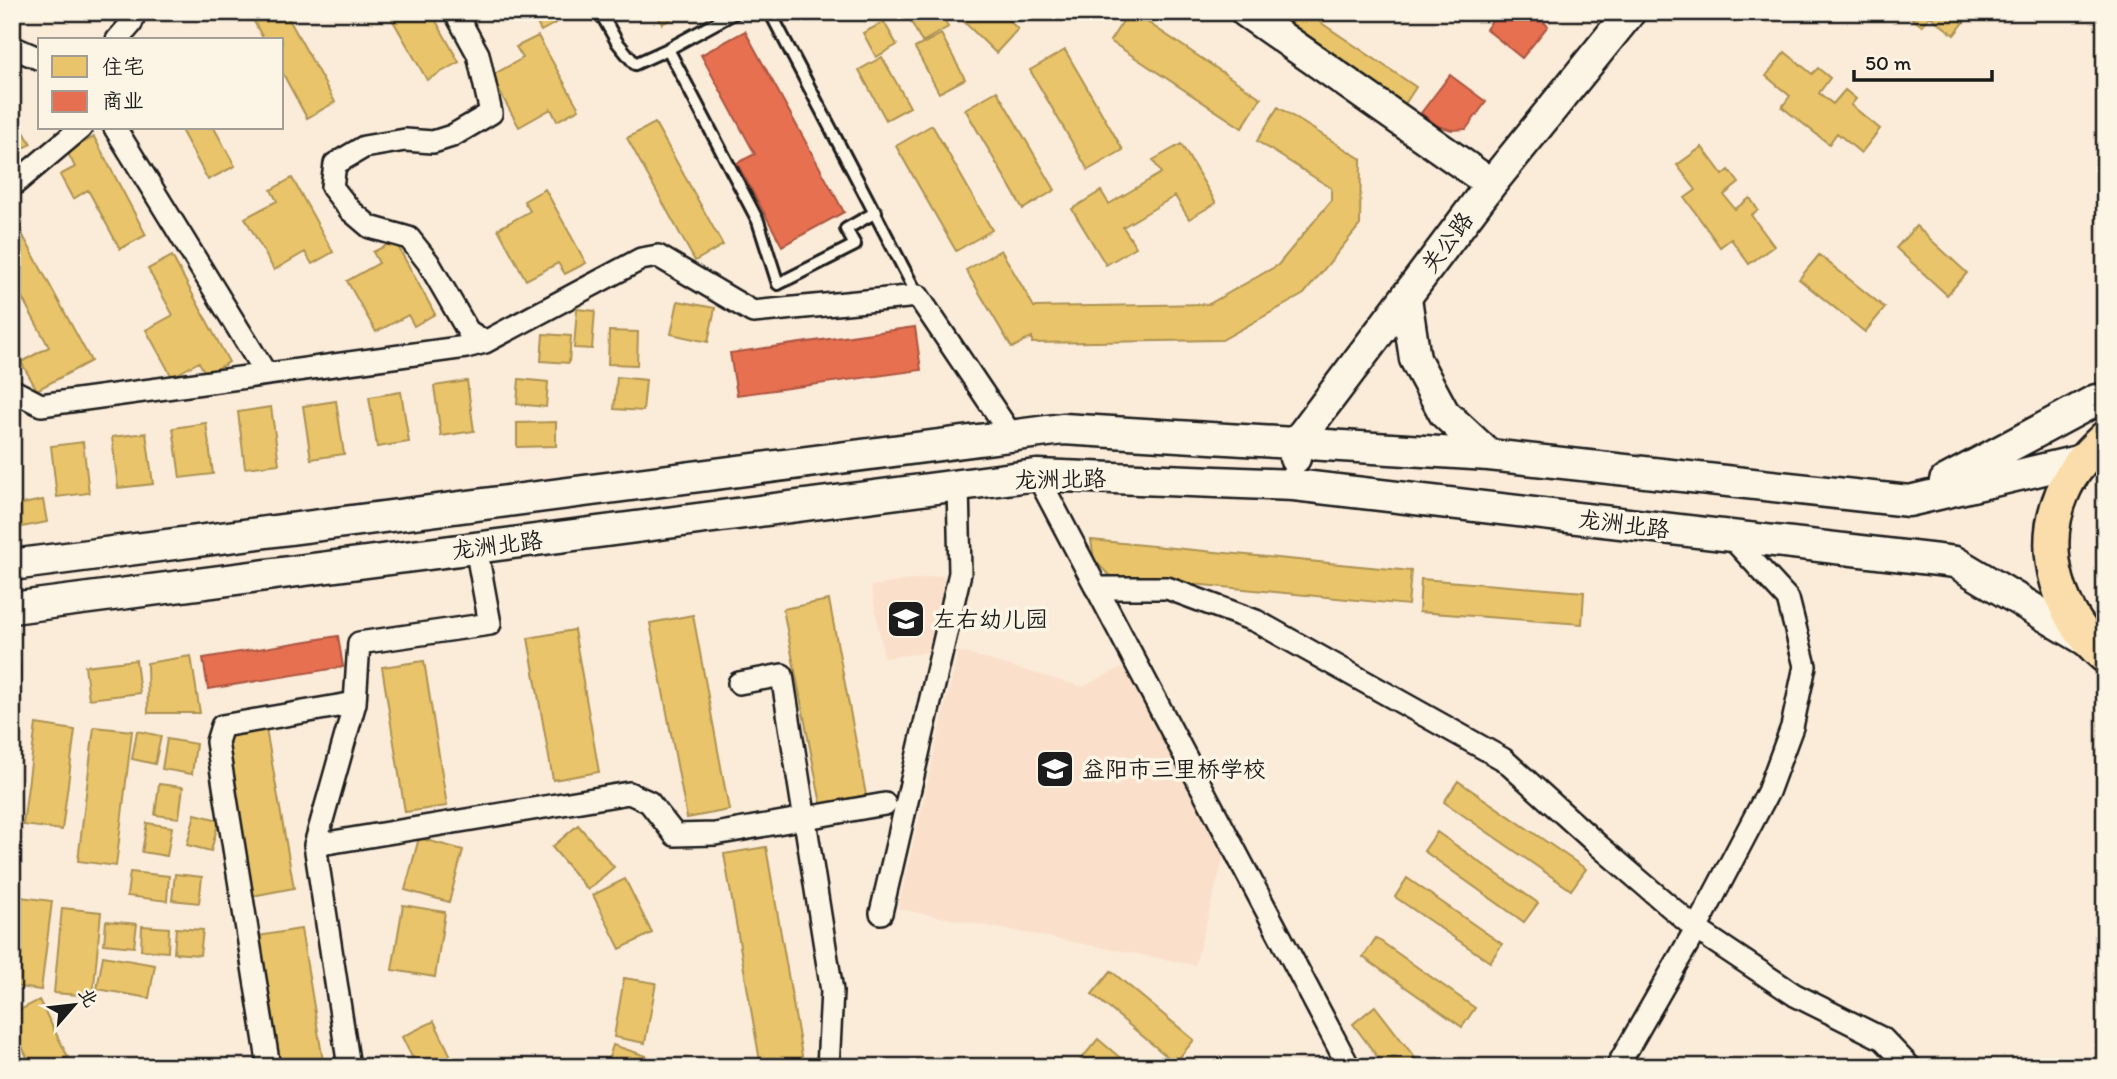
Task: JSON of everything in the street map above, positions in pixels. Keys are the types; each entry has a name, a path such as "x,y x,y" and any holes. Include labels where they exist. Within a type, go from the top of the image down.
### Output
{"main road":[{"path":"1246,12 1491,184"},
{"name":"关公路","path":"1296,443 1491,184 1630,12"},
{"path":"1406,298 1415,359 1444,413 1489,455"},
{"path":"2097,649 2066,609 2053,572 2052,532 2062,494 2097,444 2100,391"},
{"path":"1909,500 2100,391"},
{"name":"龙洲北路","path":"12,565 1063,429 1489,455 1909,500 2097,444"},
{"path":"1294,485 1296,443"},
{"name":"龙洲北路","path":"12,608 1037,475 1294,485 1955,562 2097,649"}],"street":[{"path":"119,38 131,24 135,12"},
{"path":"455,12 478,54 491,113 452,136 433,142 405,140 364,147 335,164 332,187 350,210 370,227 409,238 428,262 468,331 485,342"},
{"path":"12,47 38,58"},
{"path":"12,186 79,130"},
{"path":"116,130 266,374"},
{"path":"12,390 41,405 466,347 485,342 641,259 658,256 753,312 918,296 1012,436"},
{"path":"1037,475 1349,1067"},
{"path":"881,913 960,573 958,485"},
{"path":"1617,1067 1696,929 1768,792 1792,727 1805,666 1788,599 1730,536"},
{"path":"349,1067 315,845 355,703 359,643 490,624 476,547"},
{"path":"1096,588 1167,588 1256,621 1503,759 1696,929 1796,995 1883,1039 1910,1067"},
{"path":"739,683 782,675 832,991 828,1067"},
{"path":"269,1067 217,742 222,726 355,703"},
{"path":"315,845 629,793 649,802 675,835 715,834 885,804"}],"lane":[{"path":"600,12 617,42 635,64 736,12"},
{"path":"770,12 918,296"},
{"path":"668,49 758,221 778,284 855,246 846,229 876,212"}],"shaded area":[{"name":"左右幼儿园","path":"945,575 929,652 884,658 871,586"},
{"name":"益阳市三里桥学校","path":"958,651 1082,687 1123,667 1225,852 1195,965 898,909"}],"building: 住宅":[{"path":"249,12 285,12 335,102 307,118 284,76 284,38 263,38"},
{"path":"388,12 431,12 459,62 427,80"},
{"path":"531,12 566,12 568,16 541,31"},
{"path":"656,12 683,12 662,24"},
{"path":"906,12 940,12 948,27 922,42"},
{"path":"963,12 1000,12 1018,29 996,53 959,17"},
{"path":"1129,12 1261,98 1242,128 1110,41"},
{"path":"1273,12 1305,12 1416,87 1399,113 1266,23"},
{"path":"1904,12 1972,12 1954,35 1930,16 1922,26"},
{"path":"884,22 897,45 876,57 863,33"},
{"path":"941,34 965,79 939,93 915,48"},
{"path":"538,36 579,109 557,121 551,109 519,127 491,76 523,58 516,47"},
{"path":"1065,50 1123,150 1088,170 1030,70"},
{"path":"1785,52 1812,74 1818,68 1830,78 1819,93 1833,104 1845,90 1856,99 1851,105 1880,129 1861,153 1837,133 1829,144 1782,107 1790,96 1766,76"},
{"path":"882,57 910,107 886,120 859,70"},
{"path":"997,91 1055,190 1023,209 965,109"},
{"path":"1278,107 1361,159 1360,225 1304,294 1222,340 1032,343 1032,337 1012,348 966,270 1001,250 1034,307 1209,304 1278,265 1331,201 1331,188 1257,141"},
{"path":"12,112 31,144 12,155"},
{"path":"655,123 723,245 695,261 627,138"},
{"path":"932,125 992,230 956,251 896,146"},
{"path":"181,130 215,130 235,166 208,180"},
{"path":"94,137 146,235 120,249 88,190 73,199 60,175 75,167 67,151"},
{"path":"1181,144 1216,203 1189,219 1175,196 1123,227 1136,247 1106,265 1072,209 1101,191 1109,204 1161,173 1153,160"},
{"path":"1702,147 1723,175 1729,170 1739,183 1724,195 1735,209 1750,198 1758,210 1751,215 1774,246 1749,264 1731,239 1720,247 1685,198 1696,190 1677,165"},
{"path":"292,178 333,252 312,264 305,252 274,270 245,218 277,201 271,190"},
{"path":"545,189 586,263 565,274 558,263 526,280 498,229 530,211 524,201"},
{"path":"15,221 91,361 37,390 21,362 49,347 12,279 12,222"},
{"path":"1916,226 1967,273 1947,295 1896,248"},
{"path":"395,241 435,314 414,326 408,315 376,332 347,281 379,263 373,252"},
{"path":"1819,255 1885,308 1865,332 1799,279"},
{"path":"172,256 229,362 206,375 199,362 172,377 146,330 173,315 148,269"},
{"path":"678,301 715,308 708,342 671,334"},
{"path":"577,309 595,311 592,349 574,348"},
{"path":"609,331 638,332 637,365 608,364"},
{"path":"543,334 571,336 569,363 541,361"},
{"path":"617,377 646,380 643,411 614,409"},
{"path":"519,379 548,382 546,407 517,404"},
{"path":"467,381 474,431 441,436 434,386"},
{"path":"401,392 409,442 377,447 369,397"},
{"path":"336,401 344,454 311,459 303,406"},
{"path":"271,407 279,464 245,468 238,412"},
{"path":"556,422 556,446 517,447 517,423"},
{"path":"206,423 213,474 180,478 173,428"},
{"path":"146,433 153,484 118,488 112,437"},
{"path":"83,442 89,493 57,497 51,446"},
{"path":"43,500 47,522 12,529 12,506"},
{"path":"1091,540 1411,571 1408,605 1110,576 1094,560"},
{"path":"1421,579 1584,592 1582,624 1419,612"},
{"path":"829,600 866,795 821,804 783,609"},
{"path":"693,615 729,810 687,818 650,623"},
{"path":"574,630 599,772 553,780 528,638"},
{"path":"191,656 200,713 148,713 147,663"},
{"path":"136,660 140,693 89,699 85,666"},
{"path":"424,661 447,806 405,812 382,667"},
{"path":"12,665 20,665 19,702 12,701"},
{"path":"12,715 19,716 13,759 12,759"},
{"path":"36,724 75,730 62,830 23,825"},
{"path":"94,727 132,731 116,866 78,861"},
{"path":"266,729 294,888 252,896 223,736"},
{"path":"137,731 161,736 155,764 132,759"},
{"path":"167,739 196,744 192,774 162,769"},
{"path":"1458,781 1586,869 1571,890 1444,802"},
{"path":"159,784 183,787 179,818 155,815"},
{"path":"195,814 219,820 211,851 187,845"},
{"path":"147,823 172,827 167,856 142,852"},
{"path":"578,825 614,867 588,890 552,847"},
{"path":"1437,832 1538,903 1524,922 1424,851"},
{"path":"419,838 463,850 449,902 405,890"},
{"path":"766,847 804,1067 761,1067 724,854"},
{"path":"130,872 169,876 167,901 127,896"},
{"path":"175,874 202,877 199,903 172,900"},
{"path":"1407,878 1502,944 1490,962 1395,897"},
{"path":"625,879 652,933 620,949 593,895"},
{"path":"13,896 52,901 41,990 12,986"},
{"path":"403,905 445,912 435,977 392,970"},
{"path":"62,908 101,912 93,996 54,993"},
{"path":"106,921 137,924 134,947 104,944"},
{"path":"142,926 169,928 168,952 141,950"},
{"path":"176,928 203,930 200,955 174,953"},
{"path":"301,929 324,1067 279,1067 258,936"},
{"path":"1376,938 1475,1008 1462,1027 1363,957"},
{"path":"103,956 155,965 149,998 97,989"},
{"path":"1111,971 1194,1040 1175,1063 1092,994"},
{"path":"624,978 656,983 645,1043 614,1037"},
{"path":"39,1000 68,1057 49,1067 32,1067 12,1027 12,1014"},
{"path":"1375,1006 1422,1067 1385,1067 1353,1024"},
{"path":"434,1021 456,1067 417,1067 402,1037"},
{"path":"1098,1039 1131,1067 1082,1067 1078,1063"},
{"path":"613,1045 646,1056 643,1067 606,1067"}],"building: 商业":[{"path":"1499,12 1531,12 1548,26 1522,58 1486,29"},
{"path":"745,31 844,212 782,246 737,163 755,154 701,55"},
{"path":"1450,75 1486,102 1466,129 1452,130 1438,126 1421,113"},
{"path":"915,327 921,370 737,395 730,353"},
{"path":"338,636 343,667 208,689 203,658"}],"place":[{"name":"左右幼儿园","path":"906,619"},
{"name":"益阳市三里桥学校","path":"1055,769"}]}
